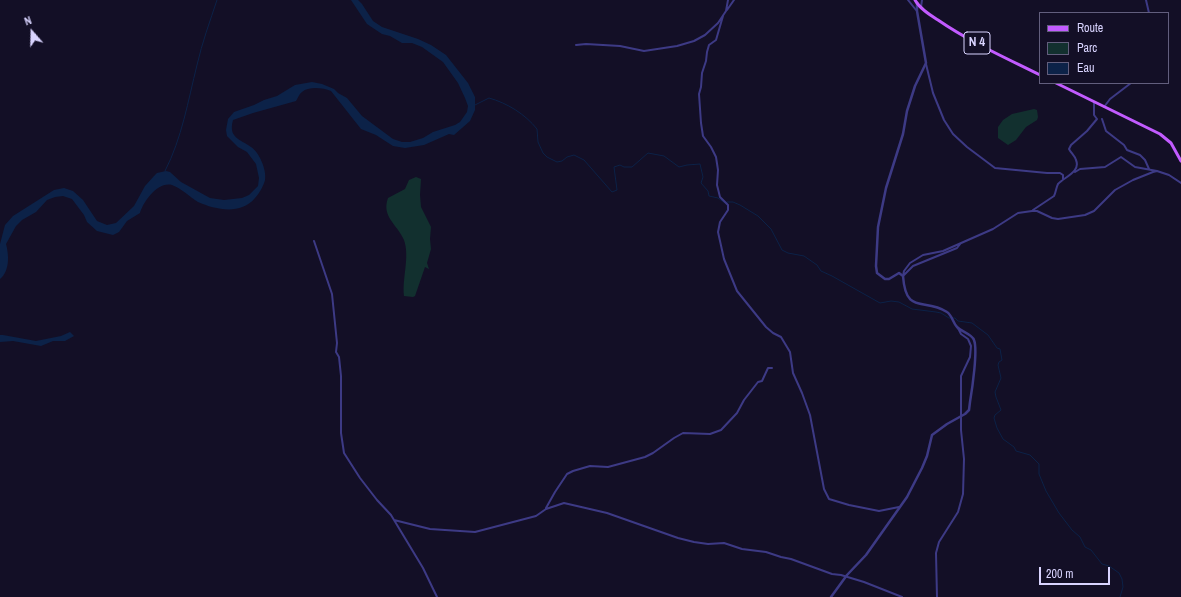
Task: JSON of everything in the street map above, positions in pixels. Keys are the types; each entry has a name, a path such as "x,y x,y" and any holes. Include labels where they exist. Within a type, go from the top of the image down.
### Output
{"main road":[{"name":"N 4","path":"915,0 917,4 931,15 956,32 1039,74"},
{"path":"1058,84 1160,134 1171,143 1181,161"}],"street":[{"path":"726,11 728,0"},
{"path":"576,46 586,44 620,46 644,50 677,46 694,41 705,35 718,24 734,0"},
{"path":"908,0 917,11"},
{"path":"921,7 922,0"},
{"path":"1146,0 1149,12"},
{"path":"917,4 926,63 933,94 944,120 953,134 967,147 996,168 1060,173 1063,175 1063,179"},
{"path":"723,16 716,40 707,52 699,94 703,136 712,147 716,157 718,170 718,191 720,197 728,205 728,210 720,222 718,232 724,259 737,291 766,327 781,337 790,352 793,373 810,415 824,489 829,498 879,511 900,507"},
{"path":"903,276 899,273 884,279 877,273 877,237 886,188 903,134 907,111 915,86 926,63"},
{"path":"1104,106 1110,99 1130,84"},
{"path":"1074,173 1077,163 1069,149 1070,145 1087,131 1097,118 1094,115 1094,102"},
{"path":"1102,119 1106,131 1124,145 1127,150 1140,155 1145,160 1148,169"},
{"path":"1032,211 1054,196 1058,185 1063,179 1080,169 1105,167 1121,157 1136,167 1169,175 1181,183"},
{"path":"937,597 936,553 939,542 958,512 963,494 964,459 960,376 970,357 971,346 968,339 961,334 948,313 937,308 921,305 912,301 904,289 904,272 910,263 923,255 943,251 993,229 1018,213 1037,211 1052,218 1058,219 1085,215 1094,211 1115,190 1133,180 1157,171"},
{"path":"314,241 330,286 334,306 336,352 339,357 341,376 341,433 344,453 360,478 394,520 424,568 437,597"},
{"path":"903,276 913,266 957,248 961,243"},
{"path":"831,597 846,577 866,556 907,497 922,468 932,435 969,410 975,355 974,340 957,327"},
{"path":"546,509 567,474 590,466 608,467 645,457 683,433 710,434 721,430 740,410 744,400 758,382 762,381 768,368 772,368"},
{"path":"394,520 430,529 475,532 536,516 546,509 564,503 607,513 678,538 694,542 708,544 724,542 742,549 766,552 781,558 791,559 832,574 846,577 902,597"}],"green space":[{"path":"1034,109 1037,110 1037,120 1026,127 1016,140 1008,145 998,138 998,127 1003,120 1012,114"},
{"path":"416,177 421,179 421,207 431,227 431,249 427,263 429,269 425,267 415,296 413,297 404,296 406,247 404,240 388,216 386,205 388,198 405,189 409,180"}],"water":[{"path":"351,0 358,0 373,21 382,27 418,39 431,45 446,55 468,83 475,97 475,110 470,121 454,135 449,134 424,145 405,148 393,146 376,135 361,129 331,91 320,88 308,89 299,95 296,101 233,120 232,131 239,140 254,149 264,166 265,171 265,180 260,192 243,207 236,209 220,209 198,202 175,186 162,186 152,193 144,203 140,213 127,221 119,232 113,235 97,231 87,222 84,215 72,199 63,196 55,197 47,200 36,212 22,220 16,226 6,244 8,263 6,272 0,279 0,244 5,225 13,216 54,190 64,188 73,191 83,200 97,221 107,225 116,223 134,206 145,186 157,173 166,171 170,172 181,182 210,198 224,200 242,198 249,195 258,186 259,178 256,164 247,152 238,147 227,136 226,130 228,119 234,112 277,96 295,85 312,82 334,89 347,98 362,116 393,139 402,142 410,142 423,138 433,132 460,122 467,112 468,106 458,83 443,62 422,47 412,43 402,43 390,36 382,34 367,24"},
{"path":"70,332 74,336 65,341 53,341 41,346 13,341 0,342 0,335 36,341 61,336"}],"waterway":[{"path":"165,171 176,146 201,49 217,0"},
{"path":"475,105 489,98 515,110 537,129 538,142 543,153 547,157 557,162 574,155 584,160 612,192 617,190 614,167 620,165 624,167 632,167 648,153 664,156 679,167 700,164 703,177 701,183 708,191 709,196 718,198 725,203"},
{"path":"727,202 733,202 740,205 758,216 771,229 782,250 788,253 804,256 817,265 821,271 880,303 891,301 899,302 912,309 941,313 949,318 955,318 958,321 972,323 988,335 997,348 1000,349 1002,360 998,365 1001,378 995,392 1001,410 995,415 994,418 997,428 1003,439 1014,447 1016,451 1030,455 1039,464 1039,474 1046,491 1059,513 1072,530 1080,537 1085,547 1091,550 1102,564 1109,566 1119,573 1122,579 1123,587 1120,597"}]}
